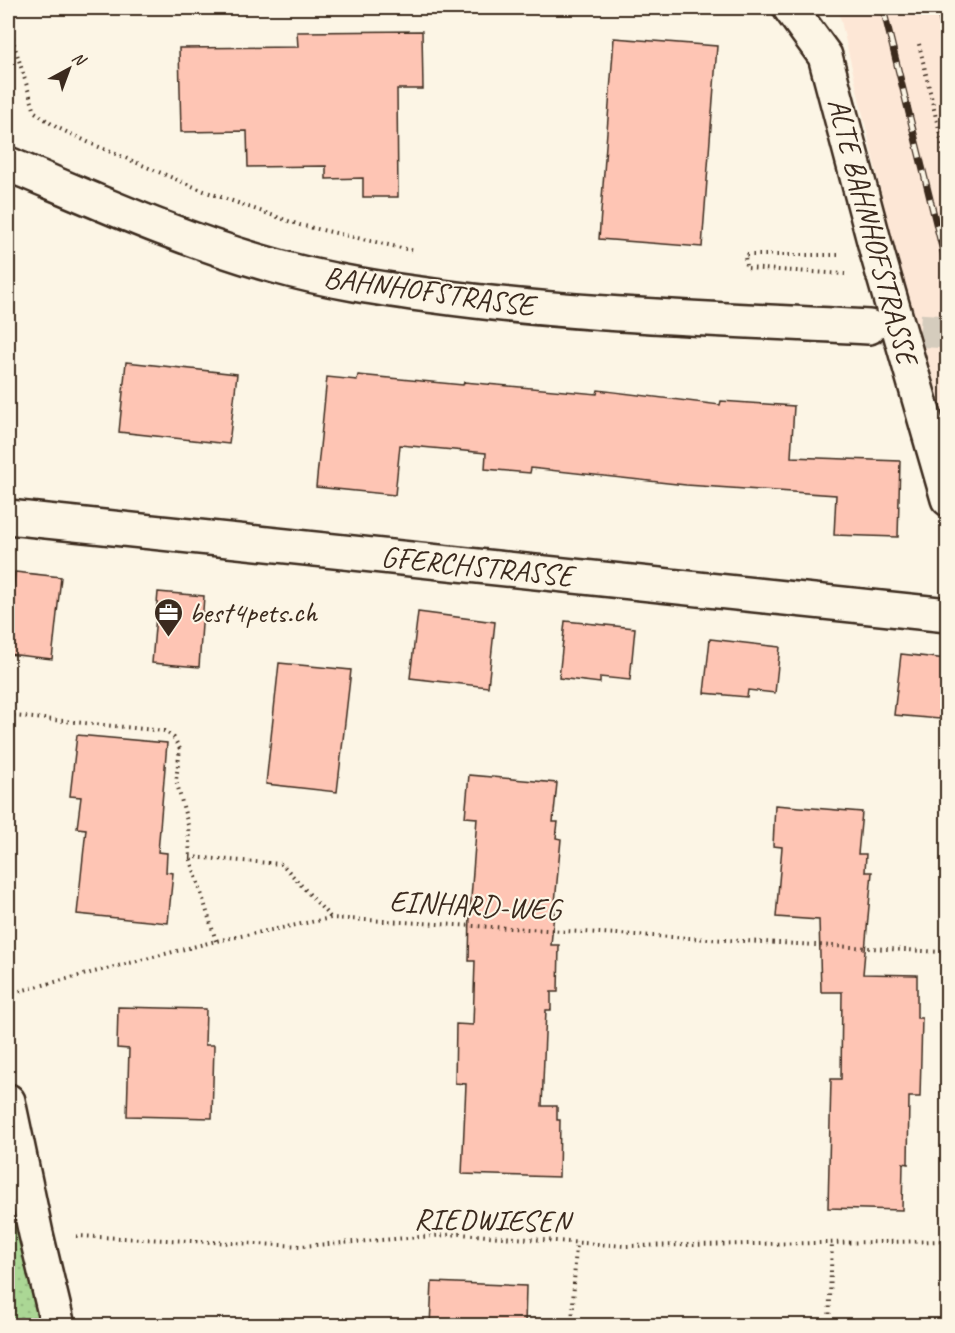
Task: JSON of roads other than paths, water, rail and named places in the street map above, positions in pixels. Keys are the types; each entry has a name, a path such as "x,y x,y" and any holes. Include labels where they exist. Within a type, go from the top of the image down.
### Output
{"street":[{"name":"ALTE BAHNHOFSTRASSE","path":"790,8 825,56 866,265 948,499"},
{"name":"BAHNHOFSTRASSE","path":"8,165 212,246 276,267 379,289 564,310 870,327"},
{"name":"GFERCHSTRASSE","path":"8,517 948,615"},
{"path":"8,1101 58,1326"}],"tunnel":[{"path":"871,327 948,332"}],"railway":[{"path":"883,8 948,272"},
{"path":"939,8 948,49"}],"place":[{"name":"best4pets.ch","path":"168,638"}]}
